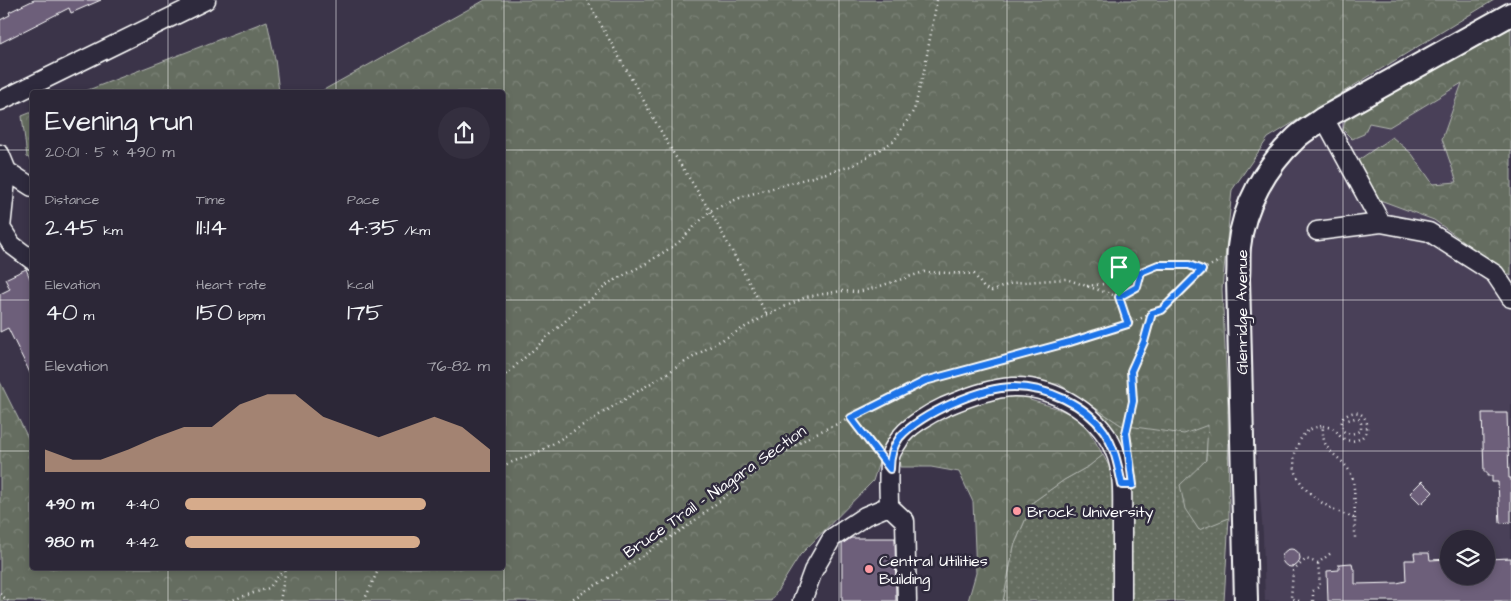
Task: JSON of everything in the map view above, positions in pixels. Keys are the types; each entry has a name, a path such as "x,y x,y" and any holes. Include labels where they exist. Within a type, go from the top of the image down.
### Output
{"main road":[{"name":"Glenridge Avenue","path":"1246,601 1238,278 1239,246 1244,221 1251,203 1271,165 1296,137 1324,118 1511,14"}],"street":[{"path":"0,101 206,0"},
{"path":"1324,118 1381,223"},
{"path":"0,154 7,171 1,228 12,245 30,258"},
{"path":"7,171 30,186"},
{"path":"1317,230 1381,223 1429,232 1495,274 1511,298"},
{"path":"907,601 905,521 889,506 890,456 900,438 927,415 953,403 995,389 1014,387 1036,390 1060,398 1078,407 1090,416 1104,432 1116,457 1122,485 1122,601"},
{"path":"802,601 813,571 832,538 866,516 889,506"}],"path":[{"path":"587,0 672,151 710,210 767,315"},
{"path":"505,375 571,316 581,304 590,300 609,283 647,263 678,242 710,210 744,196 852,166 894,141 914,110 924,71 937,0"},
{"name":"Bruce Trail - Niagara Section","path":"569,601 621,570 689,525 776,458 812,435 925,381 1070,342 1128,324 1162,310 1202,270 1228,256"},
{"path":"1087,286 1111,283 1158,265 1189,265 1202,270"},
{"path":"505,465 541,451 711,346 767,315 806,297 842,291 858,292 924,272 974,274 984,288 992,291 1012,283 1066,279 1119,297 1137,287 1141,272"},
{"path":"1119,297 1128,324"},
{"path":"1127,442 1126,433 1133,401 1131,371 1144,342 1152,313"},
{"path":"1348,420 1359,419 1361,430 1355,434 1348,434 1343,431 1341,425 1343,418 1352,412 1364,416 1367,422 1367,429 1363,436 1358,440 1351,441 1343,439 1335,430 1323,426 1316,426 1307,430 1301,437 1294,452 1294,469 1309,493 1331,509 1355,519"},
{"path":"851,418 890,469"},
{"path":"1323,426 1322,436 1325,445 1353,478 1356,538"},
{"path":"1318,563 1331,553"},
{"path":"1299,601 1291,598 1293,571 1306,559 1318,563"},
{"path":"1313,601 1313,591 1320,586 1318,563"},
{"path":"229,601 269,588 283,570"},
{"path":"280,601 285,570"},
{"path":"364,601 378,570"},
{"path":"0,594 8,601"}],"shaded area":[{"path":"1511,31 1511,601 1265,601 1263,534 1251,382 1247,257 1267,193 1281,171 1300,148 1318,133"}],"green space":[{"path":"485,0 1494,0 1268,138 1232,190 1222,289 1228,406 1229,518 1199,530 1185,509 1180,485 1206,460 1208,425 1184,434 1121,425 1059,384 1030,384 1030,400 1061,410 1078,419 1089,431 1103,455 1033,502 1014,546 1003,601 968,601 976,573 973,502 959,472 931,467 900,467 899,454 884,446 873,481 800,555 771,601 0,601 0,382 30,442 30,570 505,570 505,90 324,90"},
{"path":"267,21 275,59 279,90 88,90"},
{"path":"1511,26 1511,276 1434,220 1380,200 1357,161 1392,137 1412,154 1433,184 1457,182 1442,139 1462,83 1389,127 1369,123 1364,134 1352,139 1343,130 1346,116"},
{"path":"30,113 30,159 27,157 22,116"},
{"path":"1059,384 1121,425 1209,424 1199,529 1229,518 1224,601 1130,601 1130,474 1125,457 1119,443 1105,421"},
{"path":"1103,455 1109,466 1112,479 1113,601 1003,601 1014,546 1033,502"}],"building":[{"path":"34,0 101,0 71,13 69,8 0,43 0,20 10,15 9,12"},
{"path":"26,269 30,278 30,373 8,328 0,332 0,294 10,289 5,279"},
{"path":"1482,413 1507,413 1509,478 1511,478 1511,522 1500,523 1498,482 1492,482 1492,476 1487,476 1487,472 1484,472"},
{"path":"1422,481 1433,492 1421,504 1410,493"},
{"name":"Central Utilities Building","path":"851,538 895,538 896,601 842,601 842,544"},
{"path":"1287,549 1295,549 1300,554 1298,565 1287,567 1282,562 1282,554"},
{"path":"1414,553 1429,553 1430,560 1440,559 1440,585 1495,585 1495,559 1511,558 1511,601 1328,601 1327,571 1339,570 1339,564 1352,563 1353,569 1355,569 1355,584 1397,583 1406,581 1405,560 1415,560"}],"place":[{"name":"Brock University","path":"1017,511"},
{"name":"Central Utilities Building","path":"869,569"}],"route":[{"path":"1158,265 1189,265 1202,270 1162,310 1152,313 1144,342 1131,371 1133,401 1126,433 1133,485 1122,485 1116,457 1104,432 1090,416 1078,407 1060,398 1036,390 1014,387 995,389 953,403 927,415 900,438 890,456 890,469 851,418 925,381 1070,342 1128,324 1119,297 1137,287 1141,272 1158,265"}]}
